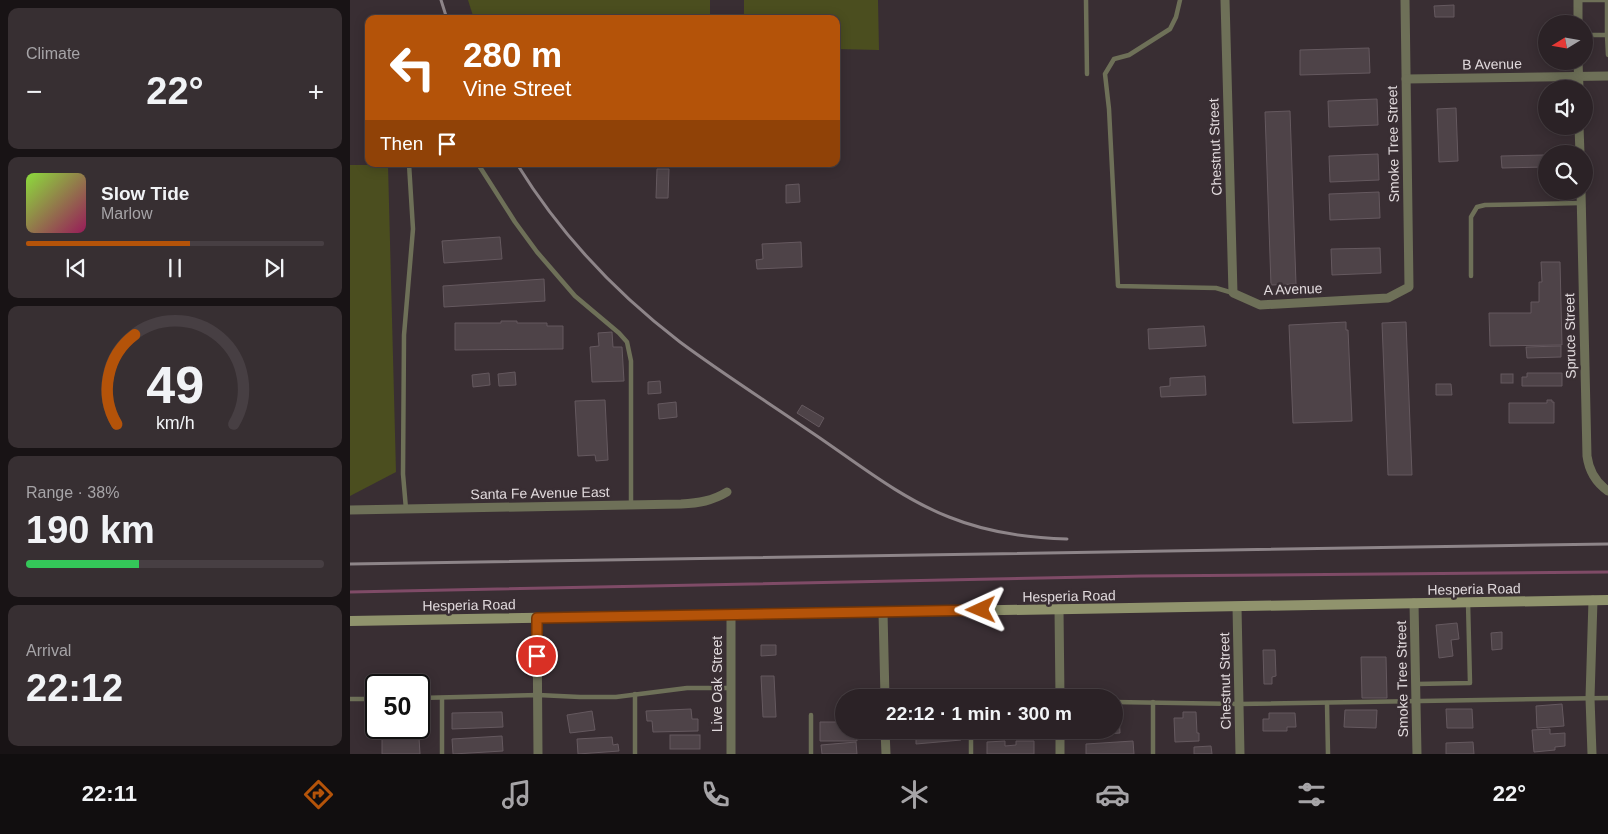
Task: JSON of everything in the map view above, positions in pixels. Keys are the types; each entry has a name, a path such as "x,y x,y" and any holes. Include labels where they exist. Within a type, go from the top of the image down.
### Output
{"main road":[{"name":"Hesperia Road","path":"350,621 1608,600"}],"street":[{"name":"Chestnut Street","path":"1225,0 1233,293"},
{"name":"Smoke Tree Street","path":"1405,0 1409,287"},
{"path":"1578,0 1578,15"},
{"path":"1578,70 1578,80"},
{"name":"B Avenue","path":"1406,79 1608,76"},
{"name":"Spruce Street","path":"1581,203 1586,456 1588,466 1594,478 1608,491"},
{"name":"A Avenue","path":"1233,293 1260,305 1388,298 1409,287"},
{"name":"Santa Fe Avenue East","path":"350,510 701,503 715,499 728,492"},
{"path":"1592,754 1590,698 1593,600"},
{"name":"Smoke Tree Street","path":"1414,604 1417,754"},
{"name":"Chestnut Street","path":"1237,607 1240,754"},
{"path":"1059,610 1060,689"},
{"path":"883,612 885,689"},
{"name":"Live Oak Street","path":"730,754 731,614"},
{"path":"537,618 538,754"},
{"path":"885,739 886,754"},
{"path":"1060,739 1060,754"}],"lane":[{"path":"1086,0 1087,74"},
{"name":"A Avenue","path":"1180,0 1176,17 1170,29 1129,55 1114,59 1105,74 1109,108 1118,286 1216,288 1233,293"},
{"path":"1578,0 1607,0 1608,54"},
{"path":"1593,35 1607,35"},
{"path":"406,509 403,474 404,335 413,229 409,167"},
{"path":"480,167 515,222 538,252 576,296 627,342 631,361 631,505"},
{"path":"1471,276 1471,217 1477,207 1485,205 1581,203"},
{"path":"1416,684 1470,683 1468,602"},
{"path":"430,698 538,695 616,697 687,688 730,688"},
{"path":"635,694 635,754"},
{"path":"442,698 442,754"},
{"path":"1123,702 1239,704 1608,698"},
{"path":"350,699 365,699"},
{"path":"1153,702 1154,754"},
{"path":"1327,703 1328,754"},
{"path":"811,715 811,754"},
{"path":"971,739 971,754"}],"green space":[{"path":"468,0 710,0 710,15 473,15"},
{"path":"744,0 878,0 879,50 840,49 840,15 744,15"},
{"path":"350,165 365,165 365,167 388,167 396,472 350,496"}],"building":[{"path":"1454,5 1454,17 1435,17 1434,6"},
{"path":"1369,48 1370,73 1300,75 1300,50"},
{"path":"1377,99 1378,125 1329,127 1328,101"},
{"path":"1456,108 1458,161 1439,162 1437,109"},
{"path":"1290,111 1296,284 1271,285 1265,112"},
{"path":"1378,154 1379,180 1330,182 1329,156"},
{"path":"1538,155 1538,167 1502,168 1501,156"},
{"path":"657,169 669,169 668,198 656,198"},
{"path":"799,184 800,202 786,203 786,185"},
{"path":"1379,192 1380,218 1330,220 1329,194"},
{"path":"500,237 502,259 444,263 442,241"},
{"path":"801,242 802,267 757,269 756,260 763,259 762,244"},
{"path":"1380,248 1381,273 1332,275 1331,249"},
{"path":"1541,262 1560,262 1562,345 1490,346 1489,313 1531,313 1531,302 1539,302 1539,282 1542,282"},
{"path":"544,279 545,301 444,307 443,286"},
{"path":"501,321 547,323 547,326 563,326 563,349 455,350 455,323 501,323"},
{"path":"1346,322 1346,330 1348,330 1352,421 1293,423 1289,325"},
{"path":"1406,322 1412,475 1388,475 1382,323"},
{"path":"1204,326 1206,346 1149,349 1148,329"},
{"path":"612,332 613,347 622,347 624,381 592,382 590,347 599,346 598,333"},
{"path":"1561,346 1561,357 1527,358 1526,347"},
{"path":"515,372 516,385 499,386 498,374"},
{"path":"489,373 490,385 473,387 472,375"},
{"path":"1527,373 1562,373 1562,386 1522,386 1522,377 1527,377"},
{"path":"1501,374 1513,374 1513,383 1501,383"},
{"path":"1205,376 1206,395 1161,397 1160,387 1170,386 1170,378"},
{"path":"660,381 661,393 648,394 648,382"},
{"path":"1436,384 1451,384 1452,395 1436,395"},
{"path":"605,400 608,460 596,461 595,455 578,456 575,401"},
{"path":"1547,400 1554,402 1554,423 1509,423 1509,403 1547,403"},
{"path":"676,402 677,417 659,419 658,404"},
{"path":"802,405 824,418 819,427 797,413"},
{"path":"1457,623 1459,639 1451,640 1453,656 1439,658 1436,625"},
{"path":"1502,632 1502,649 1492,650 1491,633"},
{"path":"761,645 776,645 776,655 761,656"},
{"path":"1263,650 1275,650 1276,676 1272,677 1272,684 1264,684"},
{"path":"1361,657 1386,657 1387,698 1362,698"},
{"path":"761,676 774,676 776,717 763,717"},
{"path":"1562,704 1564,726 1537,728 1536,706"},
{"path":"691,709 692,719 698,719 698,731 653,732 652,721 647,721 646,711"},
{"path":"1446,709 1472,709 1473,728 1447,728"},
{"path":"1345,710 1377,710 1376,728 1344,727"},
{"path":"592,711 595,730 570,733 567,715"},
{"path":"502,712 503,727 452,729 452,713"},
{"path":"1183,712 1196,712 1199,741 1175,742 1174,718 1183,718"},
{"path":"1269,713 1295,713 1296,727 1287,727 1287,731 1263,731 1263,719 1269,719"},
{"path":"820,722 835,722 835,739 857,739 857,741 820,741"},
{"path":"1550,729 1550,734 1565,733 1565,746 1555,747 1555,750 1534,752 1532,730"},
{"path":"670,735 700,735 700,749 670,749"},
{"path":"502,736 503,751 453,754 452,739"},
{"path":"612,737 613,745 618,744 619,751 578,754 577,739"},
{"path":"382,739 419,739 420,754 382,754"},
{"path":"916,739 961,740 916,744"},
{"path":"1005,741 1005,746 1016,745 1016,741 1034,741 1034,754 987,754 987,742"},
{"path":"1133,741 1134,754 1086,754 1086,744"},
{"path":"856,742 857,754 822,754 821,745"},
{"path":"1473,742 1474,754 1446,754 1446,743"},
{"path":"1211,746 1212,754 1194,754 1194,747"}],"waterway":[{"path":"350,592 1141,576 1608,572"}],"railway":[{"path":"441,0 446,15"},
{"path":"519,167 551,214 570,237 633,303 696,354 863,468 913,500 949,517 977,527 1006,533 1067,539"},
{"path":"350,564 1608,544"}],"route":[{"path":"537,656 537,618 981,610"}]}
